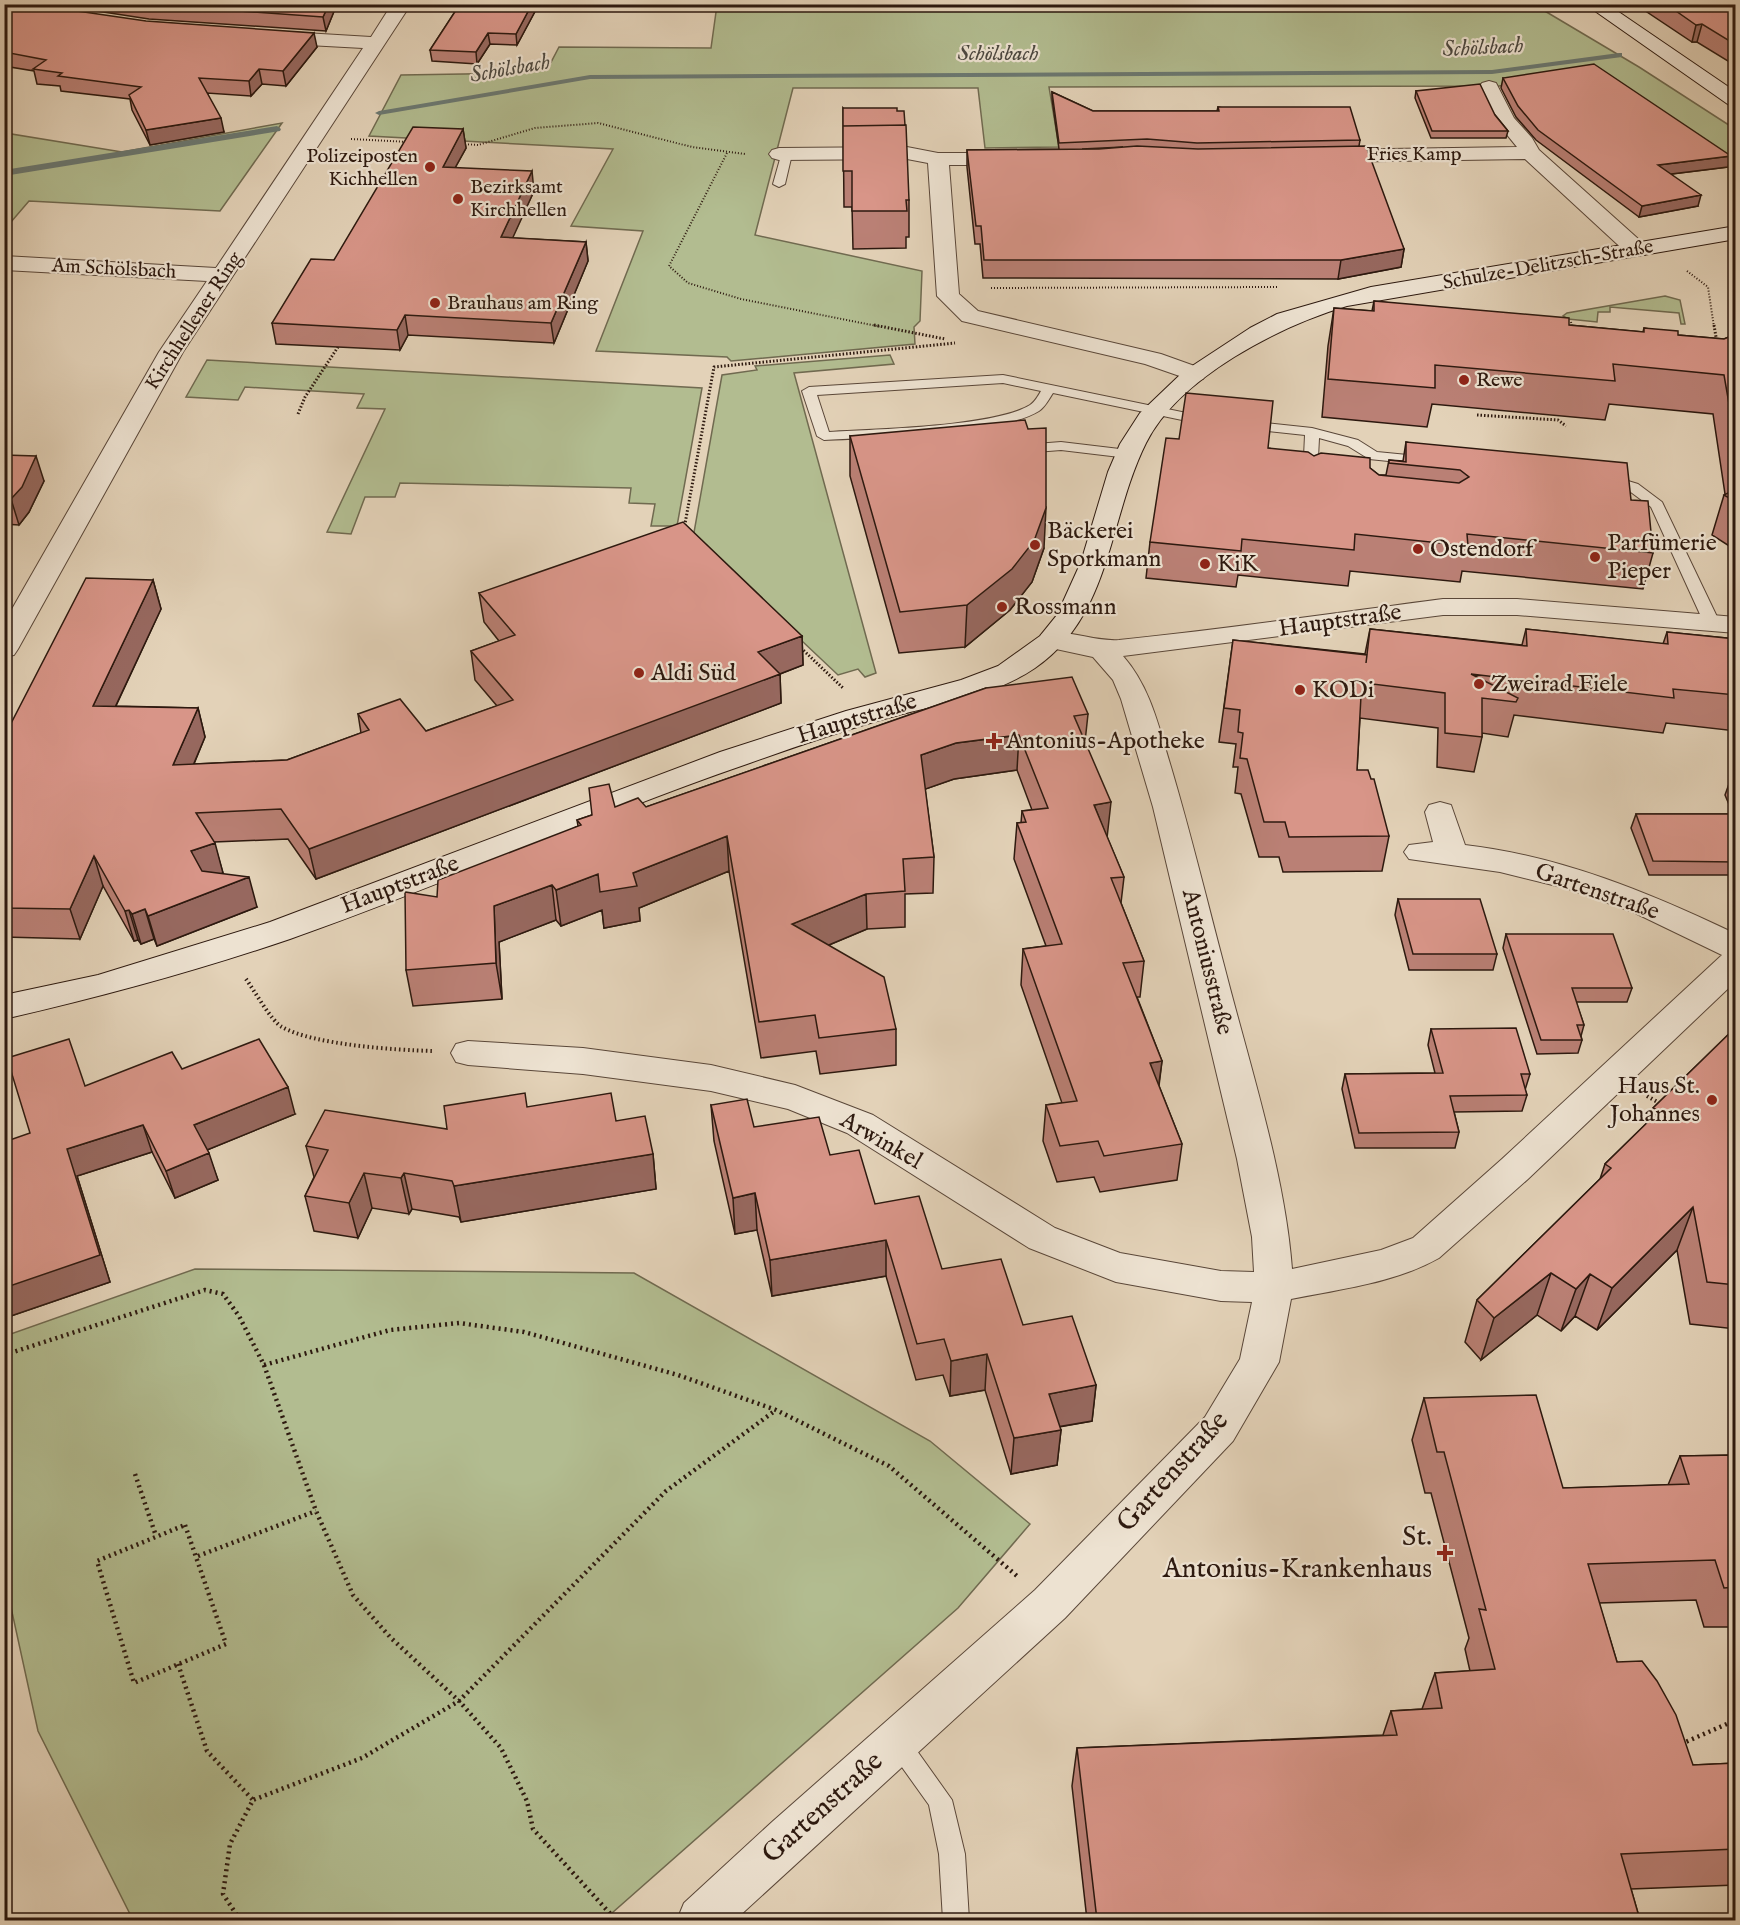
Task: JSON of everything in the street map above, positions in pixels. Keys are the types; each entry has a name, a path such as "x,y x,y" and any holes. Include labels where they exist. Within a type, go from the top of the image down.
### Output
{"street":[{"name":"Kirchhellener Ring","path":"4,650 140,403 402,4"},
{"path":"1594,4 1736,100"},
{"path":"248,35 375,43"},
{"path":"1489,87 1505,120 1526,142 1530,153 1646,248"},
{"path":"782,154 908,153 938,159 1029,159"},
{"name":"Fries Kamp","path":"1304,157 1530,153"},
{"path":"938,159 948,296 970,316 1153,359 1194,374"},
{"name":"Schulze-Delitzsch-Straße","path":"1053,640 1065,625 1084,591 1128,454 1154,412 1174,390 1194,374 1281,321 1315,308 1360,296 1736,232"},
{"name":"Am Schölsbach","path":"4,263 223,275"},
{"name":"Hauptstraße","path":"4,1007 58,997 224,949 328,913 727,760 870,713 998,675 1025,662 1053,640 1102,650 1190,642 1443,607 1517,608 1724,624"},
{"name":"Antoniusstraße","path":"1102,650 1126,677 1136,699 1168,807 1255,1159 1271,1237 1274,1288"},
{"path":"1440,812 1452,853"},
{"name":"Gartenstraße","path":"1420,852 1475,855 1528,867 1632,899 1736,948"},
{"path":"1274,1288 1381,1265 1410,1257 1426,1248 1515,1169 1736,961"},
{"name":"Arwinkel","path":"468,1053 595,1062 711,1078 795,1098 860,1124 1042,1238 1116,1267 1221,1286 1274,1288"},
{"name":"Gartenstraße","path":"701,1920 788,1838 1050,1604 1219,1429 1259,1362 1274,1288"}],"lane":[{"path":"779,184 782,154"},
{"path":"1050,389 1035,408 1014,417 985,422 825,436 809,391 1003,378 1154,412 1223,423 1312,432 1353,443 1374,456 1443,462"},
{"path":"1310,485 1312,432"},
{"path":"1014,449 1061,446 1128,454"},
{"path":"1374,456 1374,475"},
{"path":"1588,476 1630,484 1645,493 1657,505 1724,624"},
{"path":"896,1742 940,1800 952,1854 956,1920"}],"path":[{"path":"455,144 478,145 535,128 598,123 727,153 782,154"},
{"path":"314,138 420,142"},
{"path":"727,153 669,266 677,276 688,283 741,299 960,342"},
{"path":"1646,248 1708,287 1717,345"},
{"path":"1011,288 1280,287"},
{"path":"1570,322 1572,338"},
{"path":"298,414 305,397 338,347"},
{"path":"1477,415 1491,414 1558,420 1566,426"},
{"path":"795,642 870,713"},
{"path":"224,949 280,1027 347,1043 400,1050 468,1053"},
{"path":"4,1355 205,1290 223,1294 239,1316 264,1365 316,1511 353,1595 391,1638 459,1701 501,1748 527,1801 533,1829 616,1920"},
{"path":"264,1365 390,1330 459,1323 524,1332 678,1375 776,1410 889,1466 1050,1604"},
{"path":"240,1920 223,1894 230,1844 253,1800 362,1758 459,1701 666,1491 776,1410"},
{"path":"135,1474 156,1536"},
{"path":"198,1556 316,1511"},
{"path":"185,1525 198,1556 226,1644 134,1683 96,1561 185,1525"},
{"path":"178,1665 207,1751 253,1800"},
{"path":"1676,1746 1736,1720"}],"green space":[{"path":"1533,4 1639,67 1735,129 1736,172 1592,74 1499,86 1049,87 1059,147 985,148 978,88 793,88 755,235 922,271 920,321 914,327 915,344 731,361 727,357 596,351 643,231 571,226 613,149 369,136 401,75 518,73 548,68 559,47 711,48 717,5"},
{"path":"282,123 220,211 29,201 5,229 5,133 122,152"},
{"path":"1665,296 1680,300 1685,324 1681,324 1679,313 1610,307 1610,312 1598,312 1597,322 1568,319 1563,316 1567,313"},
{"path":"890,355 894,364 794,373 876,673 865,677 858,669 838,675 693,538 722,375 757,370 755,366"},
{"path":"207,360 702,388 677,526 651,526 655,504 629,503 631,488 400,483 395,497 365,497 351,534 327,532 385,409 357,408 364,394 245,387 238,400 186,397"},
{"path":"195,1269 634,1273 930,1441 1030,1524 958,1608 604,1920 133,1920 38,1731 5,1580 5,1336"}],"building":[{"path":"4,4 29,4 146,21 314,33 283,71 259,69 249,81 199,78 221,118 146,130 129,95 141,87 58,76 62,73 33,69 46,60 4,52"},
{"path":"144,4 329,4 323,17"},
{"path":"460,4 532,4 516,34 488,33 476,52 430,50"},
{"path":"1666,4 1736,4 1736,45 1702,24 1696,25"},
{"path":"1594,64 1731,156 1658,165 1701,195 1642,206 1538,130 1518,106 1503,78"},
{"path":"1480,84 1495,115 1508,131 1432,131 1416,91"},
{"path":"1052,92 1093,111 1219,111 1218,107 1350,107 1360,140 1197,143 1147,139 1059,143"},
{"path":"843,108 897,108 897,111 904,111 905,125 843,126"},
{"path":"906,125 909,200 906,200 907,211 852,211 852,171 843,171 843,126"},
{"path":"413,127 463,129 443,167 532,171 501,237 586,242 551,323 405,315 397,330 272,323 311,259 334,260"},
{"path":"1137,146 1198,149 1366,146 1404,249 1341,260 984,260 981,226 976,226 967,150 1099,149"},
{"path":"1374,301 1569,318 1569,325 1644,332 1644,328 1678,331 1678,335 1724,339 1736,334 1736,444 1724,375 1613,364 1615,381 1435,365 1435,388 1328,379 1334,308 1374,311"},
{"path":"1186,393 1273,401 1268,448 1308,452 1314,456 1321,453 1370,458 1370,468 1379,475 1459,483 1469,477 1460,470 1389,463 1389,460 1406,462 1406,442 1627,463 1631,500 1648,501 1653,553 1467,534 1468,546 1355,534 1354,550 1242,539 1241,551 1150,542 1166,438 1179,439"},
{"path":"1025,420 1028,429 1046,428 1046,508 1034,541 1012,569 967,605 900,612 850,436"},
{"path":"4,455 36,456 22,487 11,499 4,499"},
{"path":"1736,489 1736,502 1724,495"},
{"path":"683,522 802,636 758,652 780,674 309,849 281,809 196,813 215,843 191,851 202,871 249,877 148,916 145,909 132,914 129,910 125,911 94,856 70,909 4,908 4,737 86,578 153,580 93,706 198,708 173,765 287,760 369,730 358,714 400,699 426,731 513,700 471,651 515,635 479,593"},
{"path":"1370,629 1527,646 1526,629 1668,644 1667,632 1736,639 1736,695 1673,689 1674,698 1471,674 1518,698 1516,702 1482,698 1482,737 1445,733 1445,693 1365,683 1364,696 1361,696 1357,770 1368,770 1371,779 1374,779 1389,836 1289,837 1285,822 1264,822 1247,759 1240,758 1243,733 1238,732 1240,710 1224,708 1233,640 1367,655"},
{"path":"1072,677 1088,714 1074,716 1111,802 1094,805 1124,877 1111,878 1144,961 1123,963 1162,1061 1150,1063 1182,1144 1104,1156 1098,1141 1060,1146 1046,1105 1077,1101 1023,949 1062,944 1017,823 1026,822 1022,811 1048,808 1019,735 956,743 921,755 934,857 903,859 905,891 866,894 792,924 884,977 896,1029 819,1038 815,1015 759,1022 727,836 633,873 637,886 600,892 598,874 556,890 552,885 494,906 496,963 406,970 405,892 437,897 438,880 581,825 577,820 592,815 589,788 609,784 615,807 638,798 646,807 986,688"},
{"path":"1730,781 1736,781 1736,795"},
{"path":"1636,814 1736,814 1736,862 1653,861"},
{"path":"1398,899 1480,899 1497,954 1413,954"},
{"path":"1506,934 1613,934 1632,988 1572,988 1584,1025 1577,1025 1582,1040 1541,1040"},
{"path":"1736,1027 1736,1285 1707,1282 1693,1207 1612,1288 1590,1274 1576,1289 1551,1273 1494,1318 1477,1300 1611,1168 1605,1164 1659,1111 1653,1108"},
{"path":"1516,1028 1530,1074 1521,1074 1527,1095 1450,1096 1459,1132 1359,1133 1345,1074 1443,1073 1431,1029"},
{"path":"69,1039 85,1086 172,1052 182,1069 259,1039 288,1087 194,1125 209,1153 166,1171 143,1125 67,1149 100,1255 4,1288 4,1142 30,1133 7,1058"},
{"path":"525,1093 527,1107 611,1093 616,1121 645,1116 653,1154 454,1186 452,1181 404,1173 401,1178 364,1173 349,1203 305,1196 328,1150 306,1146 325,1110 447,1129 444,1106"},
{"path":"747,1099 754,1127 819,1117 830,1155 859,1150 875,1204 919,1196 942,1269 1001,1259 1023,1325 1072,1316 1096,1385 1049,1394 1061,1430 1014,1438 987,1354 951,1361 944,1339 917,1344 886,1240 770,1260 755,1193 733,1198 711,1105"},
{"path":"1536,1395 1563,1488 1689,1484 1680,1456 1736,1455 1736,1587 1724,1588 1715,1560 1588,1564 1617,1662 1642,1661 1657,1681 1676,1715 1693,1765 1736,1763 1736,1849 1621,1854 1640,1920 1421,1920 1420,1915 1315,1920 1097,1920 1077,1748 1397,1735 1391,1711 1442,1708 1435,1673 1495,1669 1479,1609 1486,1610 1444,1452 1437,1452 1424,1398"}],"waterway":[{"name":"Schölsbach","path":"379,113 590,77 1492,72 1619,55"},
{"name":"Schölsbach","path":"4,173 277,129"}],"place":[{"name":"Polizeiposten Kichhellen","path":"430,167"},
{"name":"Bezirksamt Kirchhellen","path":"458,199"},
{"name":"Brauhaus am Ring","path":"435,303"},
{"name":"Rewe","path":"1464,380"},
{"name":"Bäckerei Sporkmann","path":"1035,545"},
{"name":"Ostendorf","path":"1418,549"},
{"name":"Parfümerie Pieper","path":"1595,557"},
{"name":"KiK","path":"1205,564"},
{"name":"Rossmann","path":"1002,607"},
{"name":"Aldi Süd","path":"639,673"},
{"name":"Zweirad Fiele","path":"1479,684"},
{"name":"KODi","path":"1300,690"},
{"name":"Antonius-Apotheke","path":"994,741"},
{"name":"Haus St. Johannes","path":"1712,1100"},
{"name":"St. Antonius-Krankenhaus","path":"1445,1553"}]}
